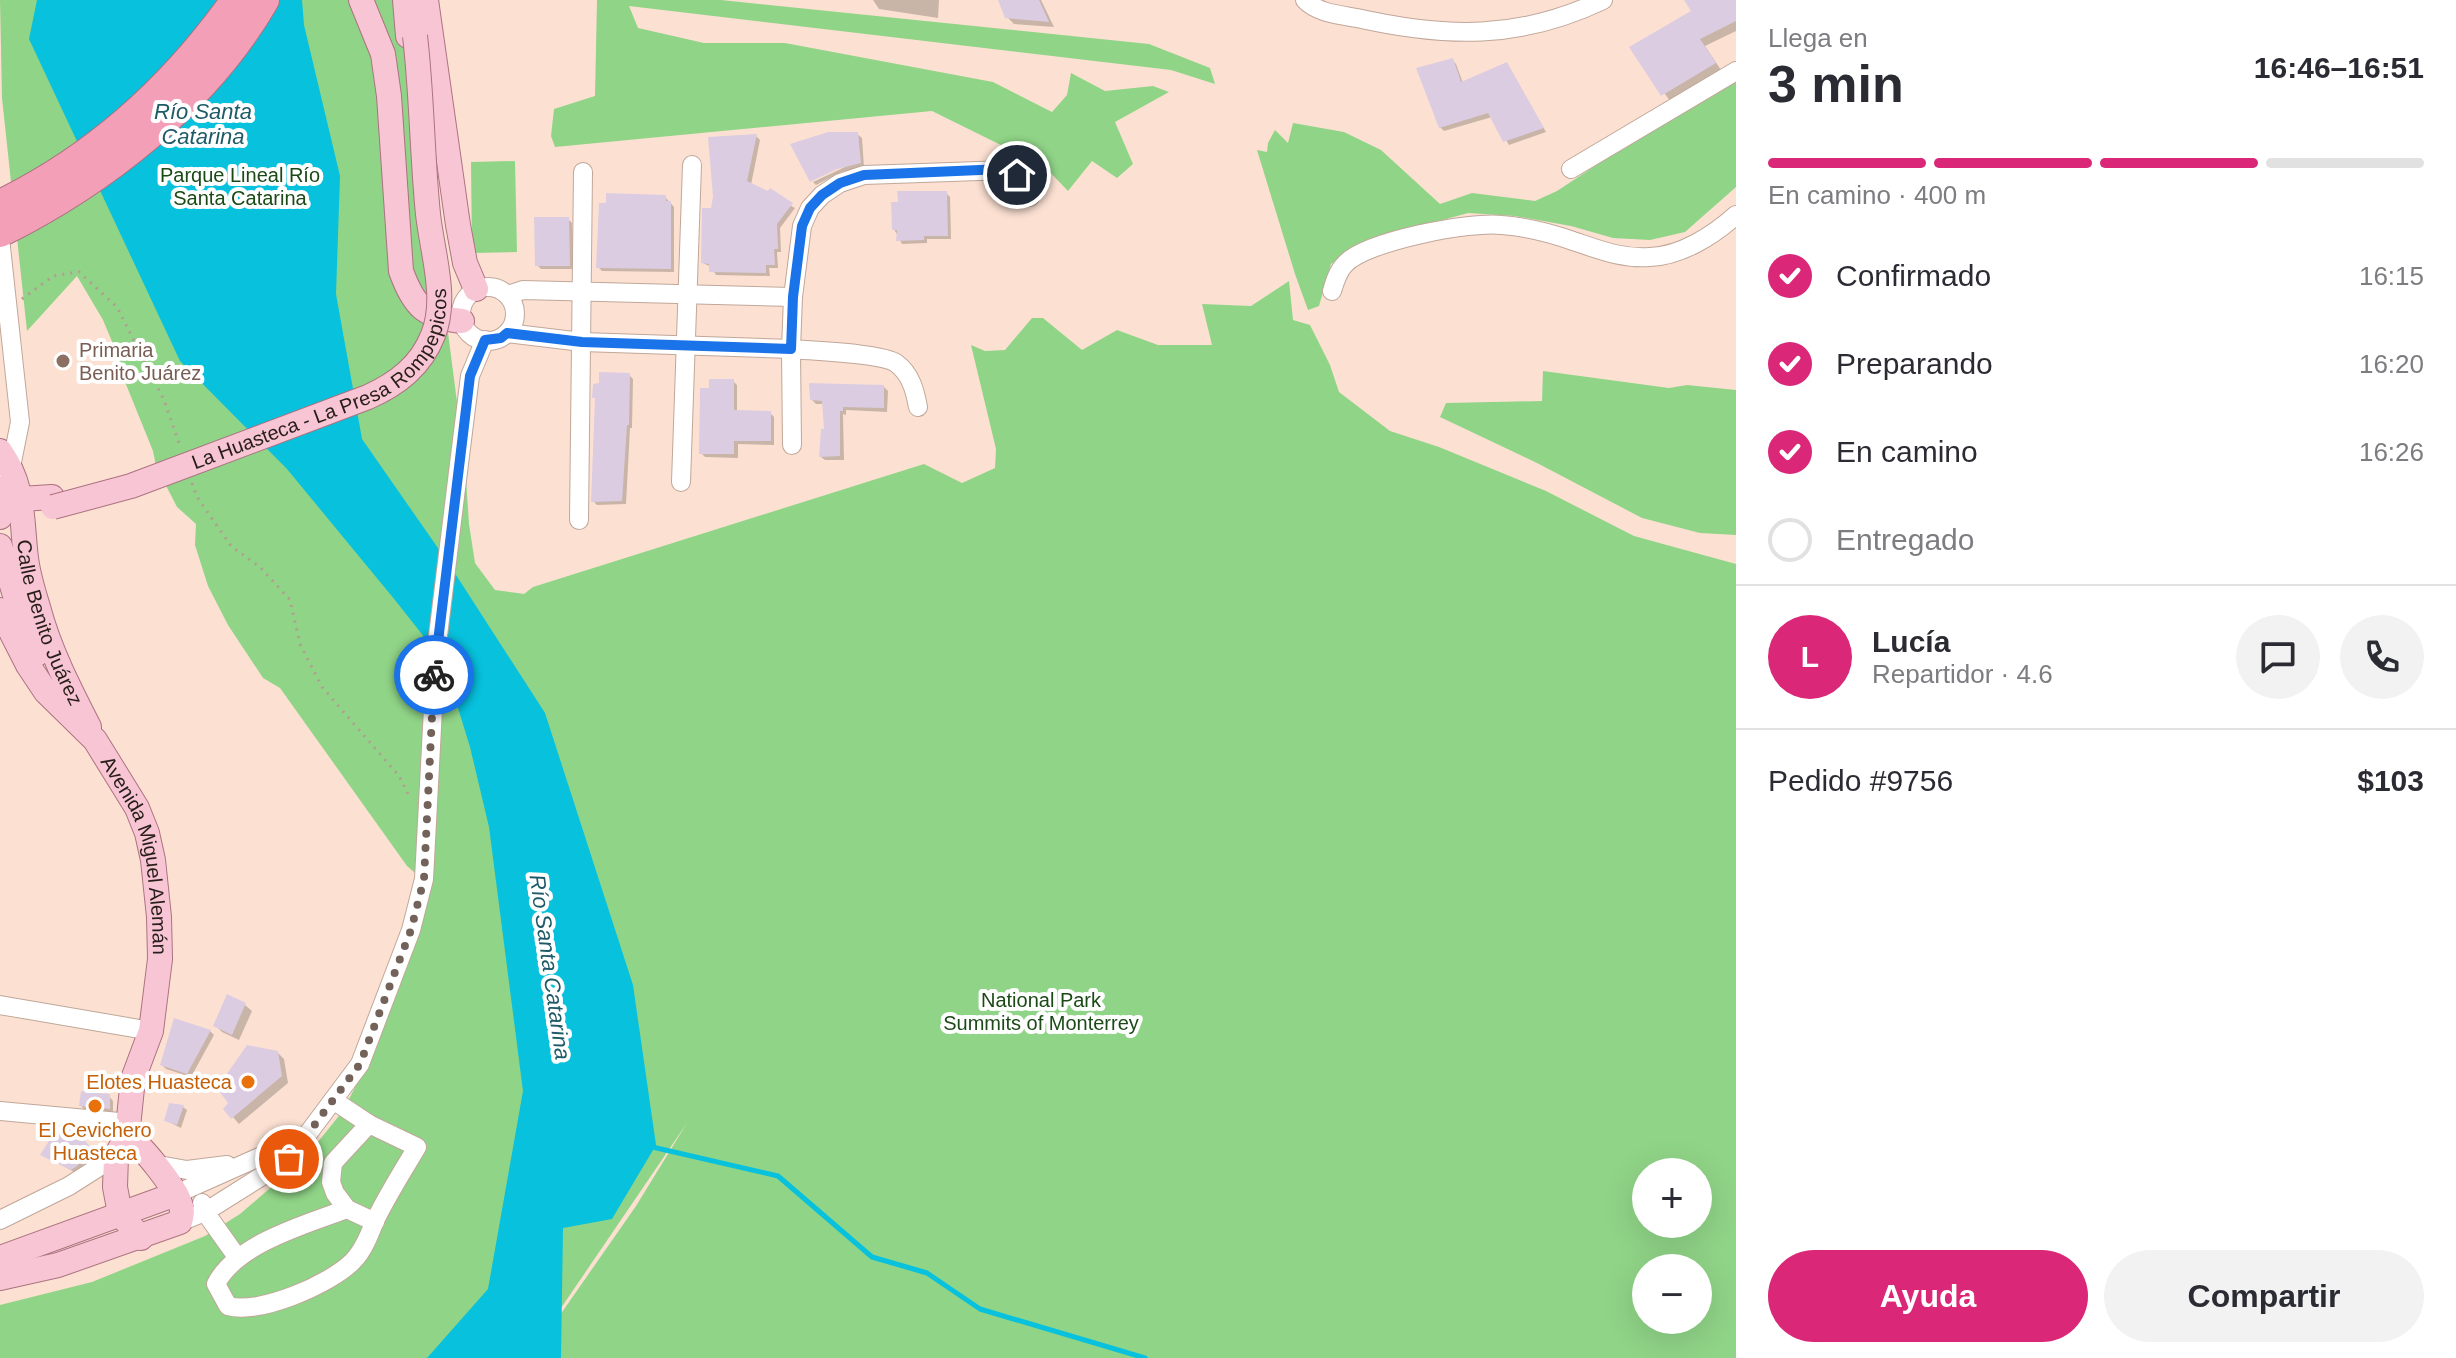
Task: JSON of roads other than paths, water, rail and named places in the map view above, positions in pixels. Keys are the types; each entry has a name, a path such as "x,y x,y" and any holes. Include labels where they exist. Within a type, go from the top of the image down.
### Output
{"highway":[{"path":"0,204 95,147 138,111 192,56 235,0"},
{"path":"0,236 101,174 165,122 224,57 265,0"}],"main road":[{"path":"361,0 383,54 389,96 401,271 406,286 422,309 432,317 462,321"},
{"name":"La Huasteca - La Presa Rompepicos","path":"8,503 52,502 131,486 389,388 407,374 422,356 434,334 440,306 428,213 421,92 405,0"},
{"name":"La Huasteca - La Presa Rompepicos","path":"412,0 412,36"},
{"path":"426,0 458,225 465,263 476,289"},
{"name":"Calle Benito Juárez","path":"4,464 8,503 38,609 54,657 95,740"},
{"path":"0,546 17,602 58,706"},
{"name":"Avenida Miguel Alemán","path":"0,610 28,665 58,706 95,740 137,808 153,860 160,959 151,1031 133,1079 115,1187 120,1214"},
{"path":"124,1138 137,1141 153,1164 186,1190"},
{"path":"0,1258 186,1190"},
{"path":"0,1278 58,1265 180,1222 186,1190"},
{"path":"120,1214 141,1238"}],"street":[{"path":"1305,0 1327,12 1408,28 1458,32 1504,32 1545,23 1603,0"},
{"path":"1571,169 1736,71"},
{"path":"681,482 692,165"},
{"path":"792,445 793,297 802,226 810,208 840,183 864,175 1003,169 1017,175 1030,197"},
{"path":"579,520 583,172"},
{"path":"1332,291 1337,274 1346,262 1361,253 1383,244 1436,231 1500,224 1571,240 1607,254 1653,257 1695,243 1736,215"},
{"path":"0,236 20,422 4,464"},
{"path":"493,287 508,295 513,302 515,319 501,338 485,340 471,334 462,321 463,303 476,289 493,287"},
{"path":"508,295 523,290 793,297"},
{"path":"507,333 582,342 791,349 880,358 896,363 910,381 918,407"},
{"path":"180,1222 205,1212 289,1159 360,1064 411,930 424,879 436,652 470,376 485,340"},
{"path":"0,1004 151,1031"},
{"path":"333,1100 369,1124 417,1147 353,1261 291,1297 264,1307 241,1310 228,1306 216,1284 222,1272 237,1257 269,1240 347,1209"},
{"path":"0,1111 124,1138"},
{"path":"369,1124 333,1163 331,1182 347,1209 375,1222"},
{"path":"0,1220 69,1186 124,1138"},
{"path":"237,1257 186,1190 282,1147 299,1143"},
{"path":"153,1164 187,1170 261,1158"}],"water":[{"name":"Río Santa Catarina","path":"37,0 302,0 304,25 340,176 336,294 362,439 447,561 545,713 633,985 656,1145 612,1219 563,1228 561,1358 427,1358 488,1289 523,1091 489,827 454,695 436,652 395,600 287,469 180,361 29,39"}],"waterway":[{"path":"648,1146 778,1176 872,1257 927,1273 980,1309 1145,1358"}],"place":[{"name":"Primaria Benito Juárez","path":"63,361"},
{"name":"Elotes Huasteca","path":"248,1082"},
{"name":"El Cevichero Huasteca","path":"95,1106"}],"park label":[{"name":"Parque Lineal Río Santa Catarina","path":"240,186"},
{"name":"National Park Summits of Monterrey","path":"1041,1012"}]}
